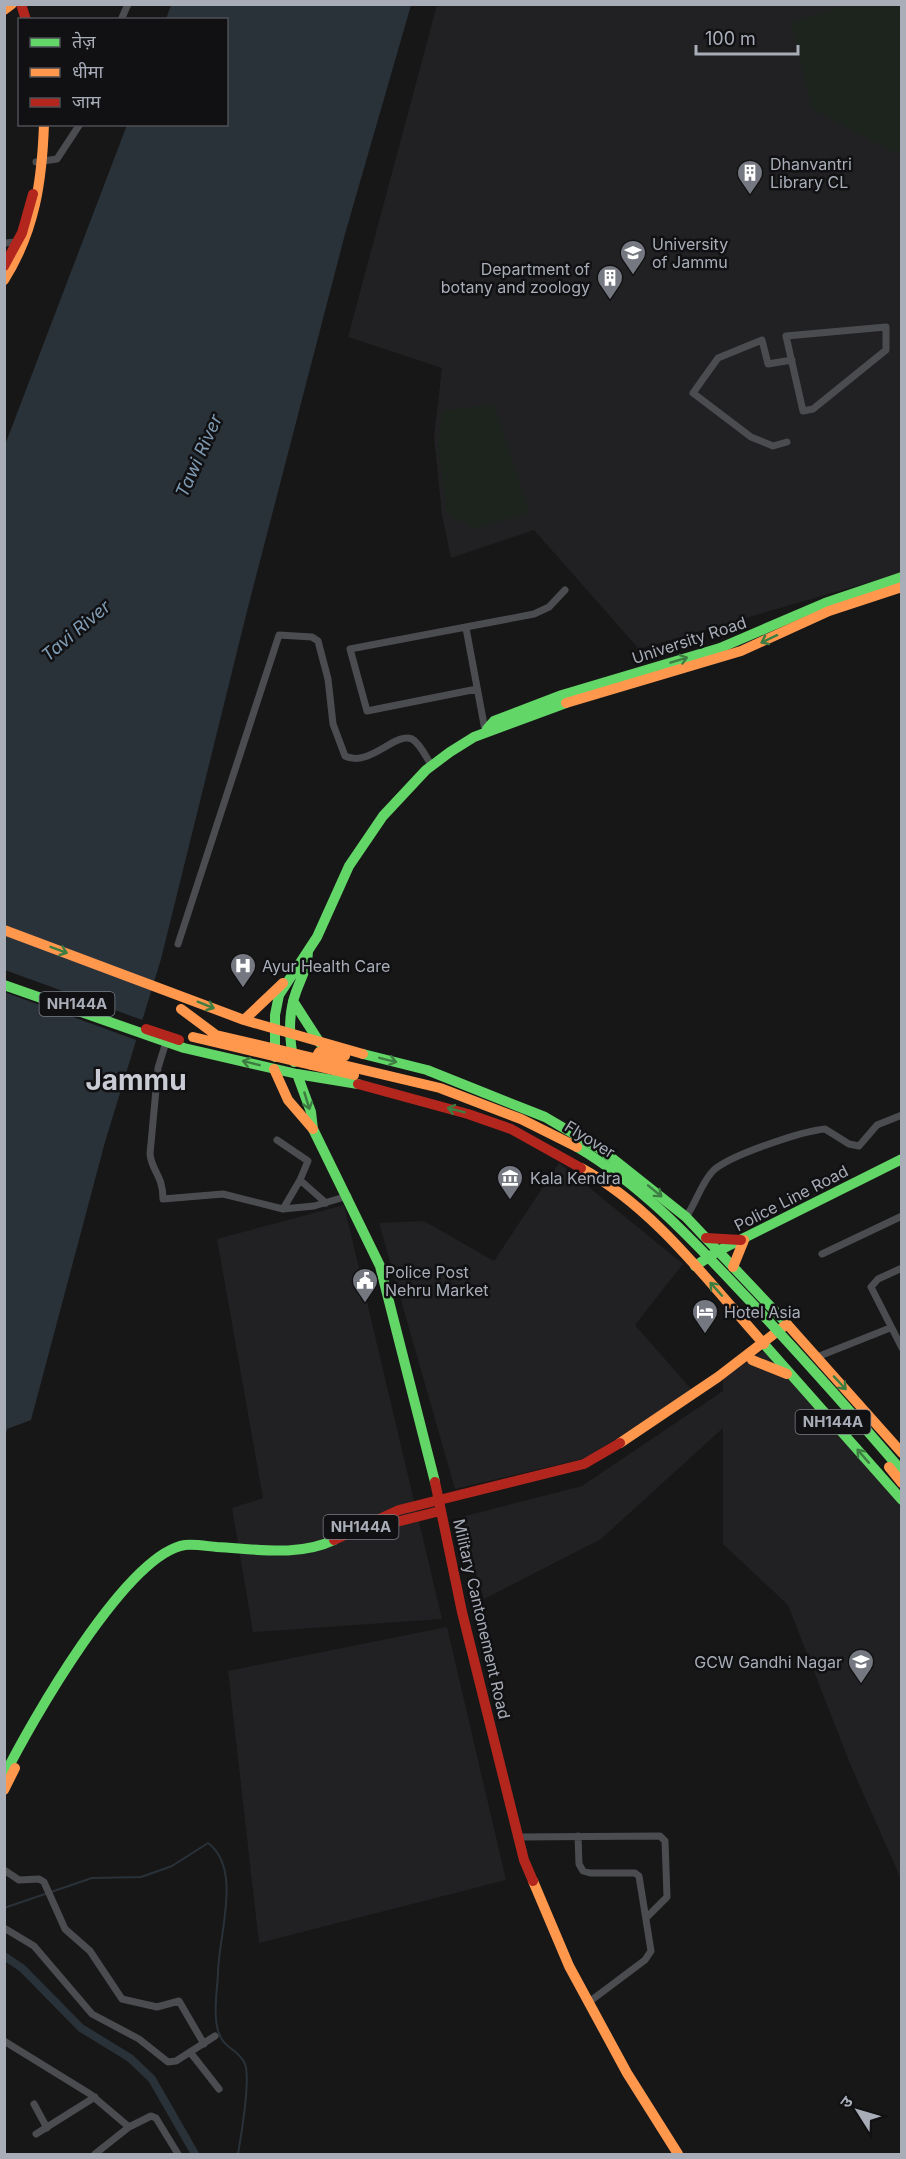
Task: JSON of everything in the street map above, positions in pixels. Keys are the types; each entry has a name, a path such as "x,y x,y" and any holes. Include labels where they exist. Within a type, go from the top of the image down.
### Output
{"main road":[{"path":"4,280 37,213 39,162 37,126"},
{"path":"4,266 32,203 44,126"},
{"name":"University Road","path":"486,730 494,721 562,695 720,648 825,603 902,577"},
{"name":"University Road","path":"308,951 337,888 361,849 388,813 432,766 458,745 486,730 498,728 575,700 741,651 829,611 902,587"},
{"path":"4,930 275,1031 427,1070 545,1117 603,1151 686,1216 789,1326"},
{"path":"308,951 277,1001 274,1069 288,1100 313,1129"},
{"name":"Military Cantonement Road","path":"308,951 307,964 293,1000 291,1034 297,1074 311,1112 313,1129 348,1196 380,1266 441,1506 462,1612 524,1860 546,1916 589,2002 627,2073 678,2154"},
{"path":"244,1020 294,971"},
{"name":"NH144A","path":"4,978 148,1033"},
{"path":"4,985 206,1052 297,1074 351,1082 468,1114 512,1130 546,1146 590,1172 662,1231 766,1346"},
{"name":"Flyover","path":"164,989 181,1009 216,1035 440,1088 474,1099 545,1130 598,1160 631,1184 673,1221 776,1329 902,1472"},
{"path":"293,1000 320,1043"},
{"name":"Flyover","path":"164,1037 193,1037 438,1093 472,1104 524,1126 595,1164 628,1189 677,1233 771,1332 902,1483"},
{"path":"324,1078 312,1067 319,1052 344,1056 353,1052"},
{"name":"Police Line Road","path":"695,1266 718,1251 902,1159"},
{"path":"706,1238 744,1240 733,1267"},
{"name":"NH144A","path":"4,1776 42,1703 90,1630 142,1573 168,1551 187,1545 278,1551 317,1548 387,1514 441,1506 542,1485 605,1461 686,1408 752,1360 789,1326 902,1453"},
{"name":"NH144A","path":"4,1790 37,1725 83,1653 122,1606 177,1554 185,1552 275,1557 315,1556 336,1549 384,1524 592,1460 766,1346"},
{"name":"NH144A","path":"766,1346 902,1500"},
{"path":"752,1360 770,1365 796,1380"}],"street":[{"path":"122,18 128,4"},
{"path":"39,162 57,159 79,126"},
{"path":"4,243 16,242"},
{"path":"886,327 886,350 813,409 803,411 792,360 786,336 886,327"},
{"path":"787,442 773,446 751,437 693,393 718,358 762,340 768,364 792,360"},
{"path":"477,688 368,711 350,649 466,628 545,610 565,590"},
{"path":"466,628 486,730"},
{"path":"178,944 225,808 277,637 312,637 318,640 328,679 333,724 345,756 358,759 387,748 400,739 410,738 415,740 432,766"},
{"path":"164,1037 156,1077 150,1154 152,1164 162,1183 163,1200 223,1194 283,1209 326,1203 348,1196"},
{"path":"686,1216 699,1198 709,1174 729,1159 825,1129 849,1144 859,1146 877,1125 902,1115"},
{"path":"277,1140 308,1161 283,1209"},
{"path":"300,1180 326,1203"},
{"path":"822,1254 902,1216"},
{"path":"902,1268 878,1279 871,1287 890,1329 902,1348"},
{"path":"816,1358 890,1329"},
{"path":"518,1837 653,1834 663,1839 667,1897 646,1917"},
{"path":"578,1836 579,1864 583,1871 590,1874 635,1873 639,1876 651,1951 648,1957 589,2002"},
{"path":"4,1870 19,1880 39,1879 46,1887 65,1929 90,1951 122,1999 157,2007 178,2001 204,2044"},
{"path":"4,1928 34,1946 92,2014 139,2039 168,2062 176,2061 215,2036"},
{"path":"4,2041 95,2097 129,2127"},
{"path":"190,2052 219,2089"},
{"path":"36,2134 95,2097"},
{"path":"33,2104 47,2128"},
{"path":"95,2154 129,2127 154,2116 160,2120 178,2154"}],"shaded area":[{"name":"University of Jammu","path":"437,5 901,5 901,573 639,649 534,530 451,558 442,515 434,437 442,368 348,337"},
{"path":"845,5 901,5 902,150 895,153 812,109 791,22"},
{"path":"494,404 530,512 474,529 447,513 438,446 442,411"},
{"path":"559,1163 683,1264 635,1325 692,1390 586,1458 455,1489 379,1223 424,1221 494,1261"},
{"path":"344,1205 442,1619 253,1632 232,1508 263,1498 217,1239"},
{"name":"GCW Gandhi Nagar","path":"768,1348 901,1502 901,1879 851,1766 788,1605 723,1544 723,1428 601,1539 484,1599 458,1518 582,1486 723,1391 723,1377"},
{"path":"447,1627 506,1880 259,1943 228,1671"}],"water":[{"path":"171,5 411,5 345,234 248,607 161,959 105,1142 31,1420 7,1429 5,1439 5,445 127,126 228,126 228,18 166,18"}],"pier":[{"path":"5,970 145,1021 139,1041 4,992"}],"waterway":[{"path":"4,1908 92,1878 141,1877 172,1866 208,1843 218,1855 224,1869 227,1886 216,1999 217,2026 223,2041 243,2060 247,2072 245,2108 238,2154"},
{"path":"4,1956 22,1968 81,2028 130,2058 152,2079 195,2154"}],"traffic: fast":[{"path":"487,729 494,721 562,695 720,648 825,603 902,577"},
{"path":"275,1057 275,1015 279,995 317,937 349,866 383,816 426,770 474,737 566,703"},
{"path":"294,1062 290,1036 292,1009 306,967 308,951"},
{"path":"4,985 184,1048 297,1074 358,1084"},
{"path":"293,1001 320,1043"},
{"path":"363,1054 427,1070 545,1117 603,1151 686,1217 787,1324"},
{"path":"297,1074 311,1112 313,1129 380,1266 435,1482"},
{"path":"577,1147 625,1180 690,1238 789,1343 902,1471"},
{"path":"695,1266 718,1251 902,1159"},
{"path":"764,1344 902,1500"},
{"path":"4,1776 35,1719 82,1644 135,1578 161,1555 185,1545 292,1550 306,1549 334,1540"}],"traffic: slow":[{"path":"4,10 12,4"},
{"path":"4,280 23,243 35,205 44,126"},
{"path":"566,703 741,651 829,611 902,587"},
{"path":"4,930 244,1020 363,1054"},
{"path":"244,1020 283,983"},
{"path":"181,1009 216,1035 440,1088 521,1119 577,1147"},
{"path":"193,1037 354,1075"},
{"path":"312,1065 319,1052 345,1056"},
{"path":"274,1069 288,1100 313,1129"},
{"path":"581,1168 608,1185 657,1225 764,1344"},
{"path":"733,1267 744,1240"},
{"path":"620,1443 718,1377 787,1324 902,1453"},
{"path":"752,1360 787,1374"},
{"path":"889,1467 902,1483"},
{"path":"4,1790 15,1768"},
{"path":"533,1881 569,1966 627,2073 678,2154"}],"traffic: jam":[{"path":"21,4 25,18"},
{"path":"4,266 22,233 33,194"},
{"path":"146,1029 179,1040"},
{"path":"358,1084 468,1114 511,1129 581,1168"},
{"path":"706,1238 741,1240"},
{"path":"334,1540 399,1510 584,1464 620,1443"},
{"path":"435,1482 462,1612 524,1860 533,1881"},
{"path":"380,1526 440,1511"}],"place":[{"name":"Dhanvantri Library CL","path":"750,196"},
{"name":"University of Jammu","path":"633,276"},
{"name":"Department of botany and zoology","path":"610,301"},
{"name":"Ayur Health Care","path":"243,989"},
{"name":"Kala Kendra","path":"510,1201"},
{"name":"Police Post Nehru Market","path":"365,1304"},
{"name":"Hotel Asia","path":"705,1335"},
{"name":"GCW Gandhi Nagar","path":"861,1685"}],"district":[{"name":"Jammu","path":"136,1080"}],"water label":[{"name":"Tawi River","path":"199,456"},
{"name":"Tavi River","path":"76,631"}]}
